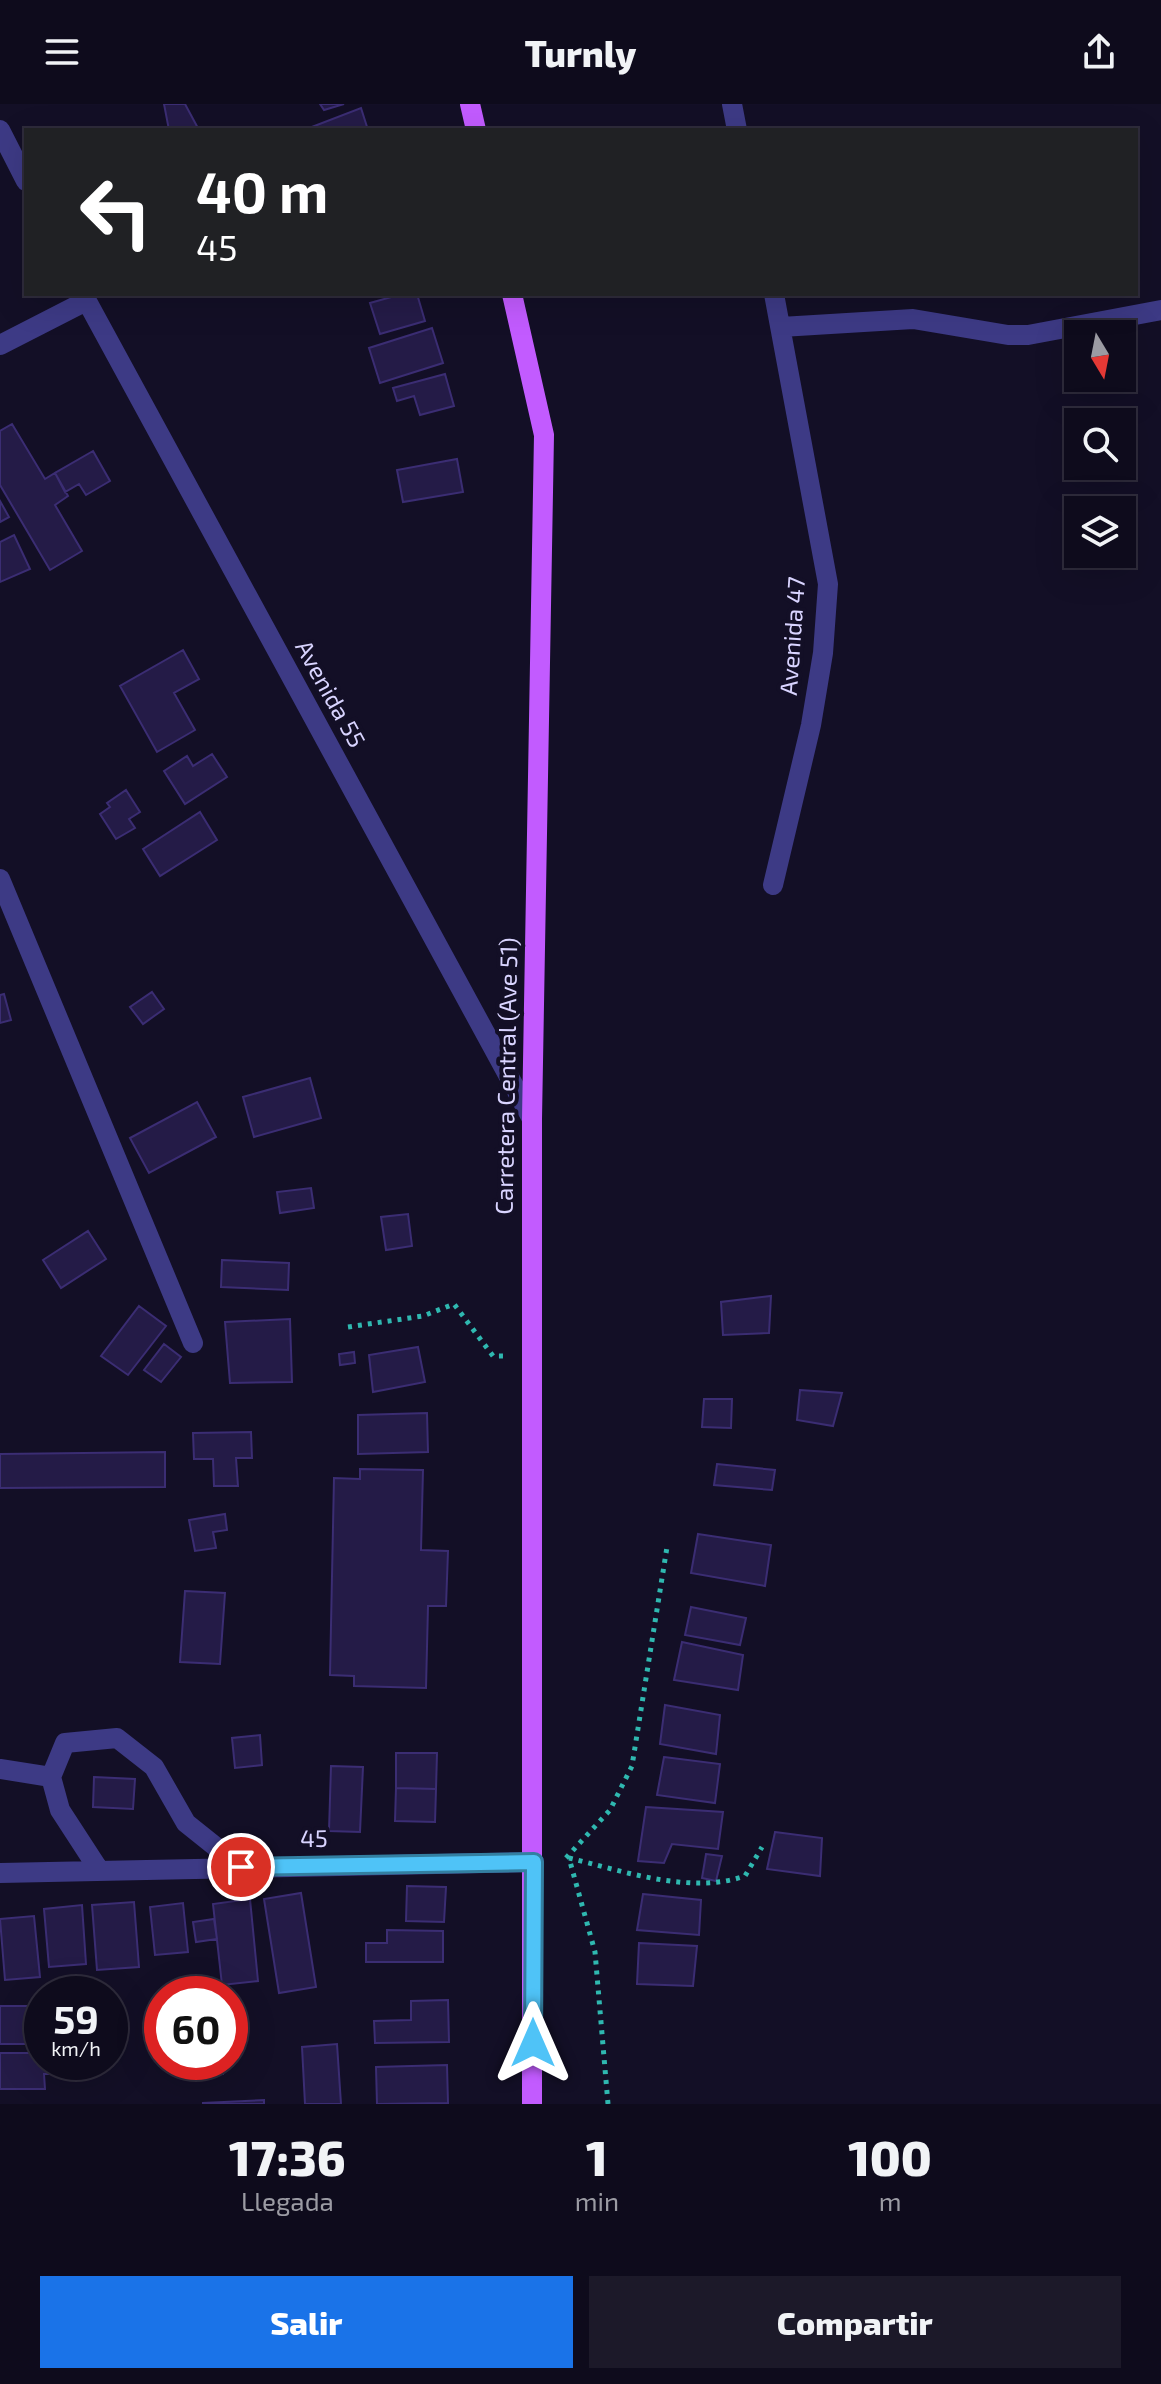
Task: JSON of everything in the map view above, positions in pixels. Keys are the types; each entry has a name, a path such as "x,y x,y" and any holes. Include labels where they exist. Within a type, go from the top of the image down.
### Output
{"main road":[{"path":"470,104 476,128"},
{"name":"Carretera Central (Ave 51)","path":"512,296 544,435 532,1119 532,2104"}],"street":[{"path":"732,104 737,128"},
{"path":"0,130 24,177"},
{"name":"Avenida 47","path":"773,885 811,725 823,653 828,584 774,296"},
{"path":"0,345 85,298"},
{"name":"Avenida 55","path":"85,298 532,1119"},
{"path":"781,327 913,319 1008,335 1028,335 1161,310"},
{"path":"0,879 193,1343"},
{"path":"99,1870 60,1810 51,1777 65,1743 117,1738 154,1767 186,1823 241,1867"},
{"path":"0,1769 51,1777"},
{"name":"45","path":"0,1873 534,1862"}],"path":[{"path":"348,1327 423,1316 454,1304 493,1356 532,1355"},
{"path":"569,1858 610,1810 632,1766 667,1547"},
{"path":"534,1862 569,1858 654,1877 723,1883 745,1876 762,1847"},
{"path":"569,1858 595,1952 608,2104"}],"building":[{"path":"164,104 185,104 198,128 169,128"},
{"path":"320,104 344,104 324,110"},
{"path":"361,108 367,128 309,128"},
{"path":"395,296 418,296 425,321 380,334 370,303"},
{"path":"432,328 443,363 380,383 369,348"},
{"path":"445,374 454,406 420,415 414,396 397,401 393,388"},
{"path":"12,424 45,479 55,473 68,496 55,505 82,551 50,570 0,485 0,431"},
{"path":"93,451 110,481 86,495 79,484 65,492 55,473"},
{"path":"457,459 463,492 403,502 397,470"},
{"path":"0,501 9,517 0,522"},
{"path":"14,535 30,569 0,582 0,542"},
{"path":"183,650 199,679 174,693 195,730 157,752 120,686"},
{"path":"212,754 227,777 185,804 164,771 187,756 193,766"},
{"path":"126,790 140,812 129,819 135,828 116,839 100,814 110,807 107,803"},
{"path":"200,812 217,840 160,876 143,849"},
{"path":"152,992 164,1009 143,1024 130,1007"},
{"path":"4,994 11,1020 0,1023 0,995"},
{"path":"310,1078 321,1118 254,1137 243,1097"},
{"path":"197,1102 216,1137 149,1173 130,1138"},
{"path":"311,1188 314,1208 280,1213 277,1192"},
{"path":"408,1214 412,1246 386,1250 381,1217"},
{"path":"88,1231 106,1259 61,1288 43,1260"},
{"path":"222,1260 289,1263 288,1290 221,1287"},
{"path":"771,1296 769,1333 723,1335 721,1302"},
{"path":"139,1306 166,1326 128,1375 101,1356"},
{"path":"290,1319 292,1382 230,1383 225,1322"},
{"path":"164,1344 181,1357 161,1382 144,1370"},
{"path":"418,1347 425,1382 373,1392 369,1355"},
{"path":"354,1352 355,1363 340,1365 339,1354"},
{"path":"800,1390 842,1393 833,1426 797,1420"},
{"path":"704,1399 732,1399 731,1428 702,1427"},
{"path":"427,1413 428,1452 358,1454 358,1415"},
{"path":"251,1432 252,1458 236,1458 238,1486 214,1486 213,1459 194,1459 193,1433"},
{"path":"165,1452 165,1487 0,1488 0,1454"},
{"path":"717,1464 775,1470 772,1490 714,1485"},
{"path":"360,1469 423,1470 421,1550 448,1551 446,1606 428,1606 426,1688 354,1686 354,1676 330,1675 334,1478 360,1479"},
{"path":"225,1514 227,1530 213,1532 216,1548 195,1551 189,1520"},
{"path":"698,1534 771,1545 765,1586 691,1573"},
{"path":"185,1591 225,1593 220,1664 180,1662"},
{"path":"691,1607 746,1618 740,1645 685,1635"},
{"path":"682,1642 743,1655 738,1690 674,1680"},
{"path":"665,1705 720,1715 716,1754 660,1744"},
{"path":"260,1735 262,1765 235,1768 232,1738"},
{"path":"396,1753 437,1753 436,1789 396,1788"},
{"path":"664,1757 720,1764 715,1803 657,1795"},
{"path":"331,1766 363,1767 360,1832 329,1831"},
{"path":"94,1777 135,1779 133,1809 93,1807"},
{"path":"396,1788 436,1789 435,1822 395,1821"},
{"path":"646,1807 723,1812 718,1849 672,1844 664,1863 638,1861"},
{"path":"775,1832 822,1838 820,1876 767,1869"},
{"path":"706,1854 722,1856 716,1881 702,1878"},
{"path":"407,1886 446,1887 444,1922 406,1921"},
{"path":"301,1893 316,1987 279,1993 264,1899"},
{"path":"643,1894 701,1900 699,1935 637,1930"},
{"path":"250,1899 258,1981 248,1982 248,1976 221,1976 213,1904"},
{"path":"134,1902 139,1967 97,1970 92,1905"},
{"path":"183,1903 188,1952 155,1955 150,1907"},
{"path":"82,1905 86,1964 49,1967 44,1909"},
{"path":"34,1916 40,1976 5,1980 0,1919"},
{"path":"214,1919 217,1939 196,1942 193,1922"},
{"path":"387,1930 443,1931 443,1962 366,1962 366,1943 387,1943"},
{"path":"639,1943 697,1946 693,1986 637,1984"},
{"path":"448,2000 449,2042 375,2043 374,2021 411,2020 411,2001"},
{"path":"0,2006 24,2006 24,2044 0,2044"},
{"path":"337,2044 341,2104 305,2104 302,2047"},
{"path":"0,2053 24,2053 24,2080 44,2080 45,2089 0,2089"},
{"path":"447,2065 448,2103 377,2104 376,2067"},
{"path":"264,2100 264,2104 203,2104 203,2103"}],"route":[{"path":"241,1867 534,1862 533,2043"}]}
